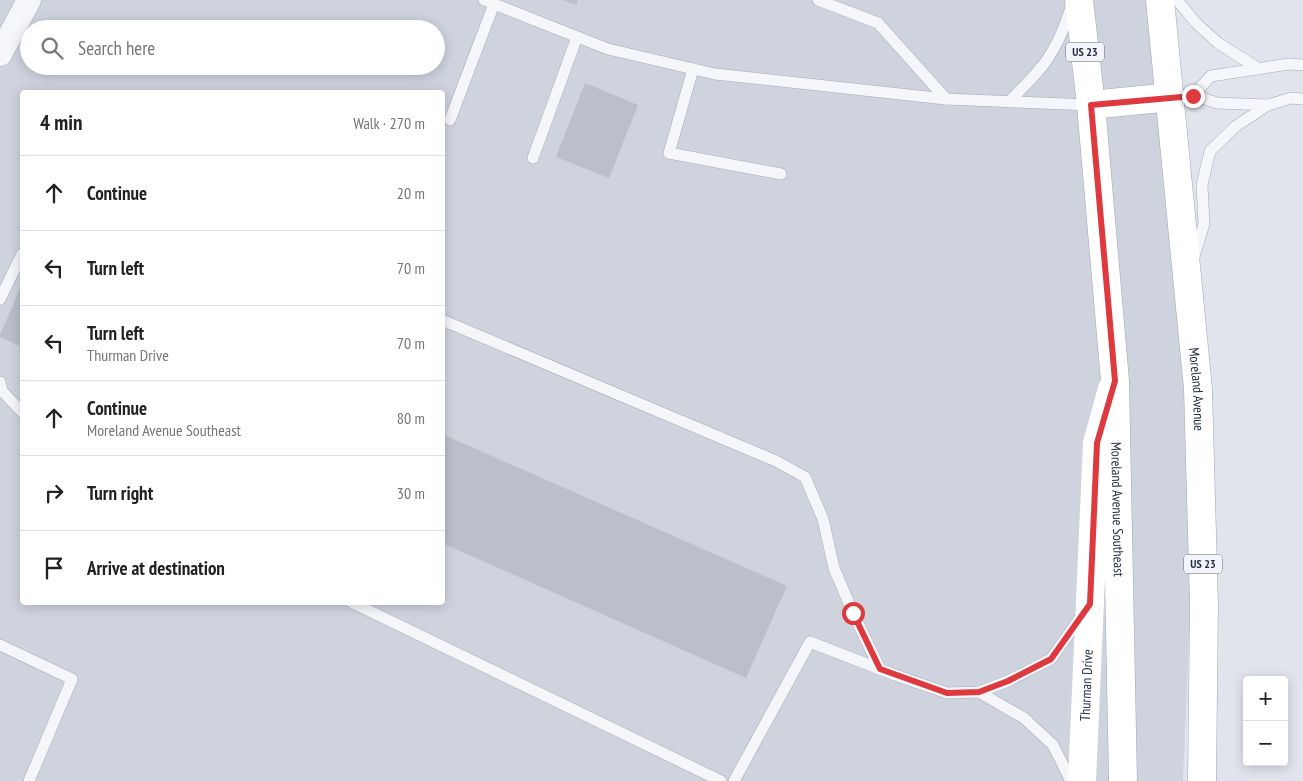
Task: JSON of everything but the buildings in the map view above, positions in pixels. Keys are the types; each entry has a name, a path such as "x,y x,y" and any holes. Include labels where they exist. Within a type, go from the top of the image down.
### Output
{"main road":[{"name":"Moreland Avenue Southeast","path":"1080,0 1115,381 1123,781"},
{"name":"Moreland Avenue","path":"1160,0 1182,96 1188,279 1198,389 1204,605 1202,781"},
{"path":"1091,105 1182,96"},
{"name":"Thurman Drive","path":"1082,781 1097,443 1115,381"}],"street":[{"path":"0,54 29,0"}],"lane":[{"path":"818,0 878,23 946,99"},
{"path":"1009,102 1039,70 1055,45 1074,0"},
{"path":"1177,0 1196,23 1218,43 1259,69"},
{"path":"450,120 489,2 608,49 715,74 946,99 1091,105"},
{"path":"533,158 577,36"},
{"path":"1182,96 1212,76 1289,64 1303,65"},
{"path":"693,69 669,153 781,174"},
{"path":"1182,96 1217,104 1268,105"},
{"path":"1188,279 1204,224 1202,185 1210,151 1236,126 1268,105 1291,98 1303,99"},
{"path":"0,299 20,258"},
{"path":"445,321 776,461 805,476 823,519 834,568 880,669"},
{"path":"0,382 2,390 20,410"},
{"path":"734,781 810,642 947,693 979,692 1008,681 1051,659 1090,604"},
{"path":"357,605 722,781"},
{"path":"0,644 72,679 29,781"},
{"path":"979,692 1024,718 1053,744 1071,781"}],"shaded area":[{"path":"0,0 1170,0 1192,565 1183,781 0,781"}],"route":[{"path":"853,613 880,669 947,693 979,692 1008,681 1051,659 1090,604 1097,443 1115,381 1091,105 1193,96"}]}
